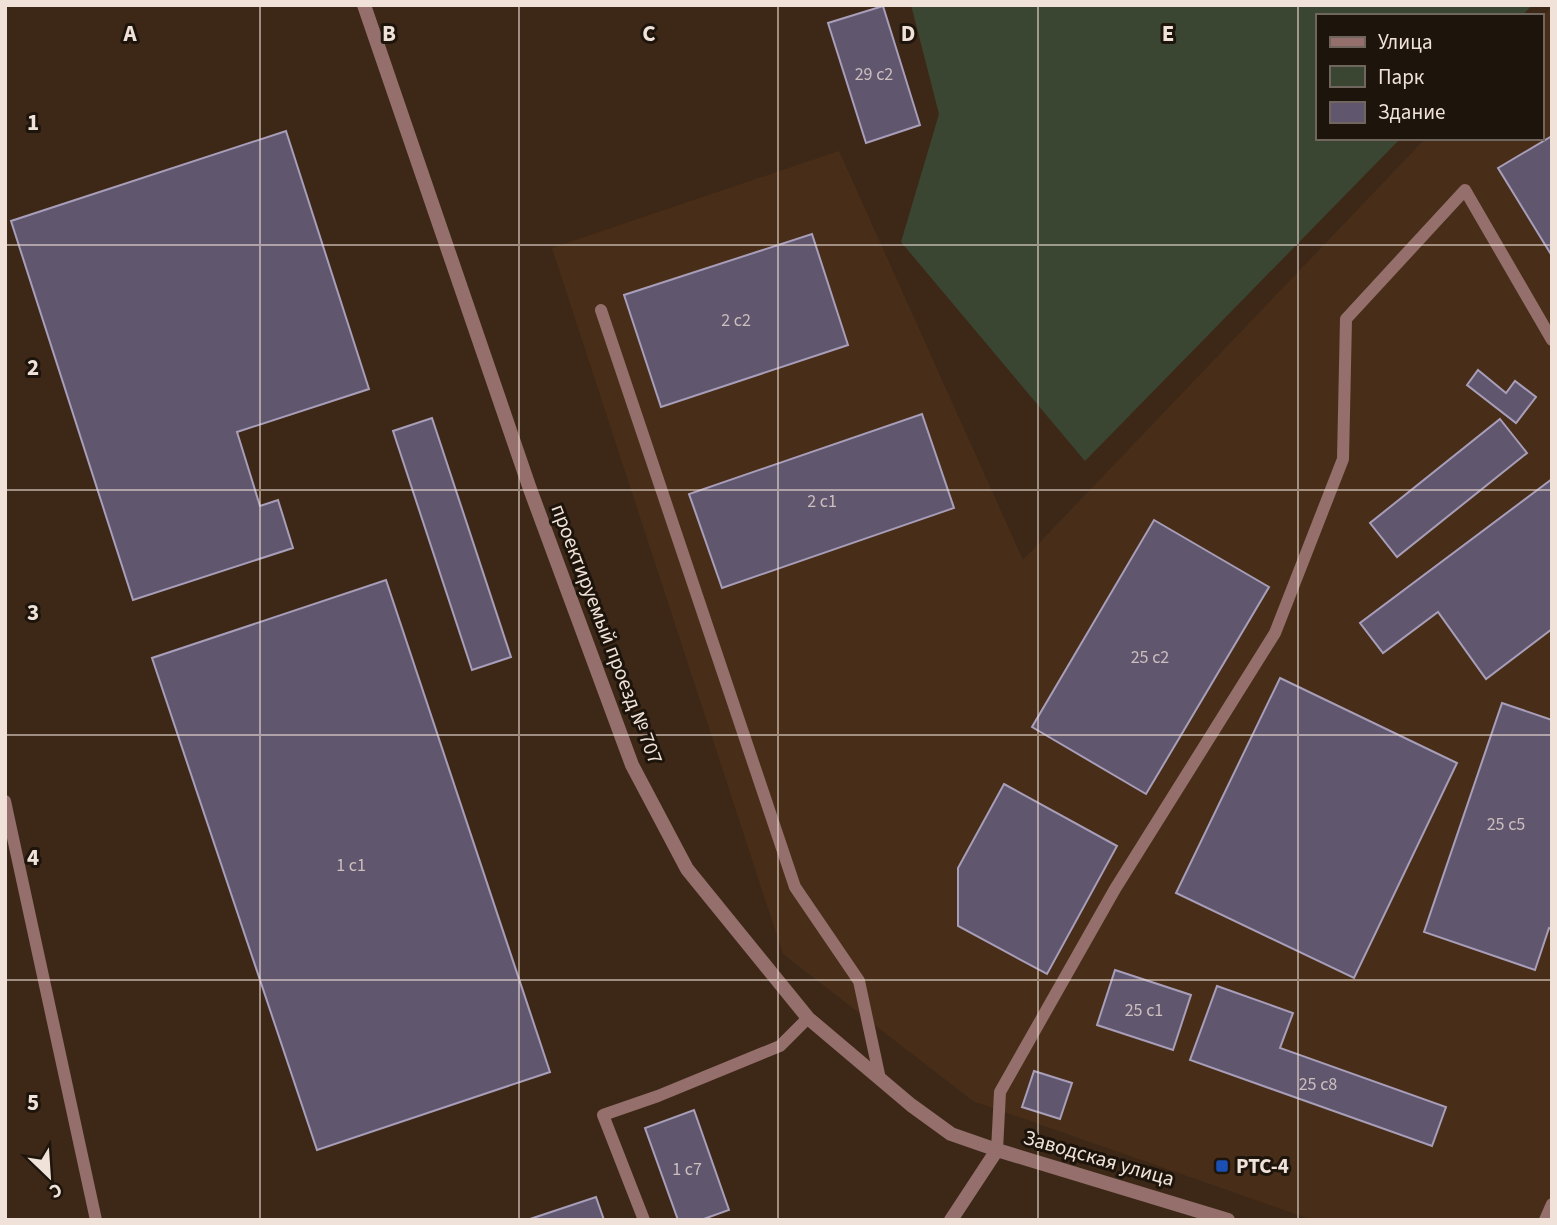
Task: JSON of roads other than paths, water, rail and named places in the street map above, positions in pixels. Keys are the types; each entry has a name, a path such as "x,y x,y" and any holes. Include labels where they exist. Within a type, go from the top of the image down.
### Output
{"street":[{"name":"проектируемый проезд № 707","path":"364,5 530,489 632,765 687,869 808,1018 880,1079 951,1133 997,1150"},
{"name":"Заводская улица","path":"951,1220 997,1150 1228,1220"}],"lane":[{"path":"997,1150 1000,1092 1115,889 1275,633 1343,459 1346,319 1465,190 1552,340"},
{"path":"601,310 795,887 859,981 880,1079"},
{"path":"5,801 96,1220"},
{"path":"644,1220 603,1115 658,1096 780,1046 808,1018"},
{"path":"1545,1220 1552,1203"}],"place":[{"name":"РТС-4","path":"1222,1166"}]}
